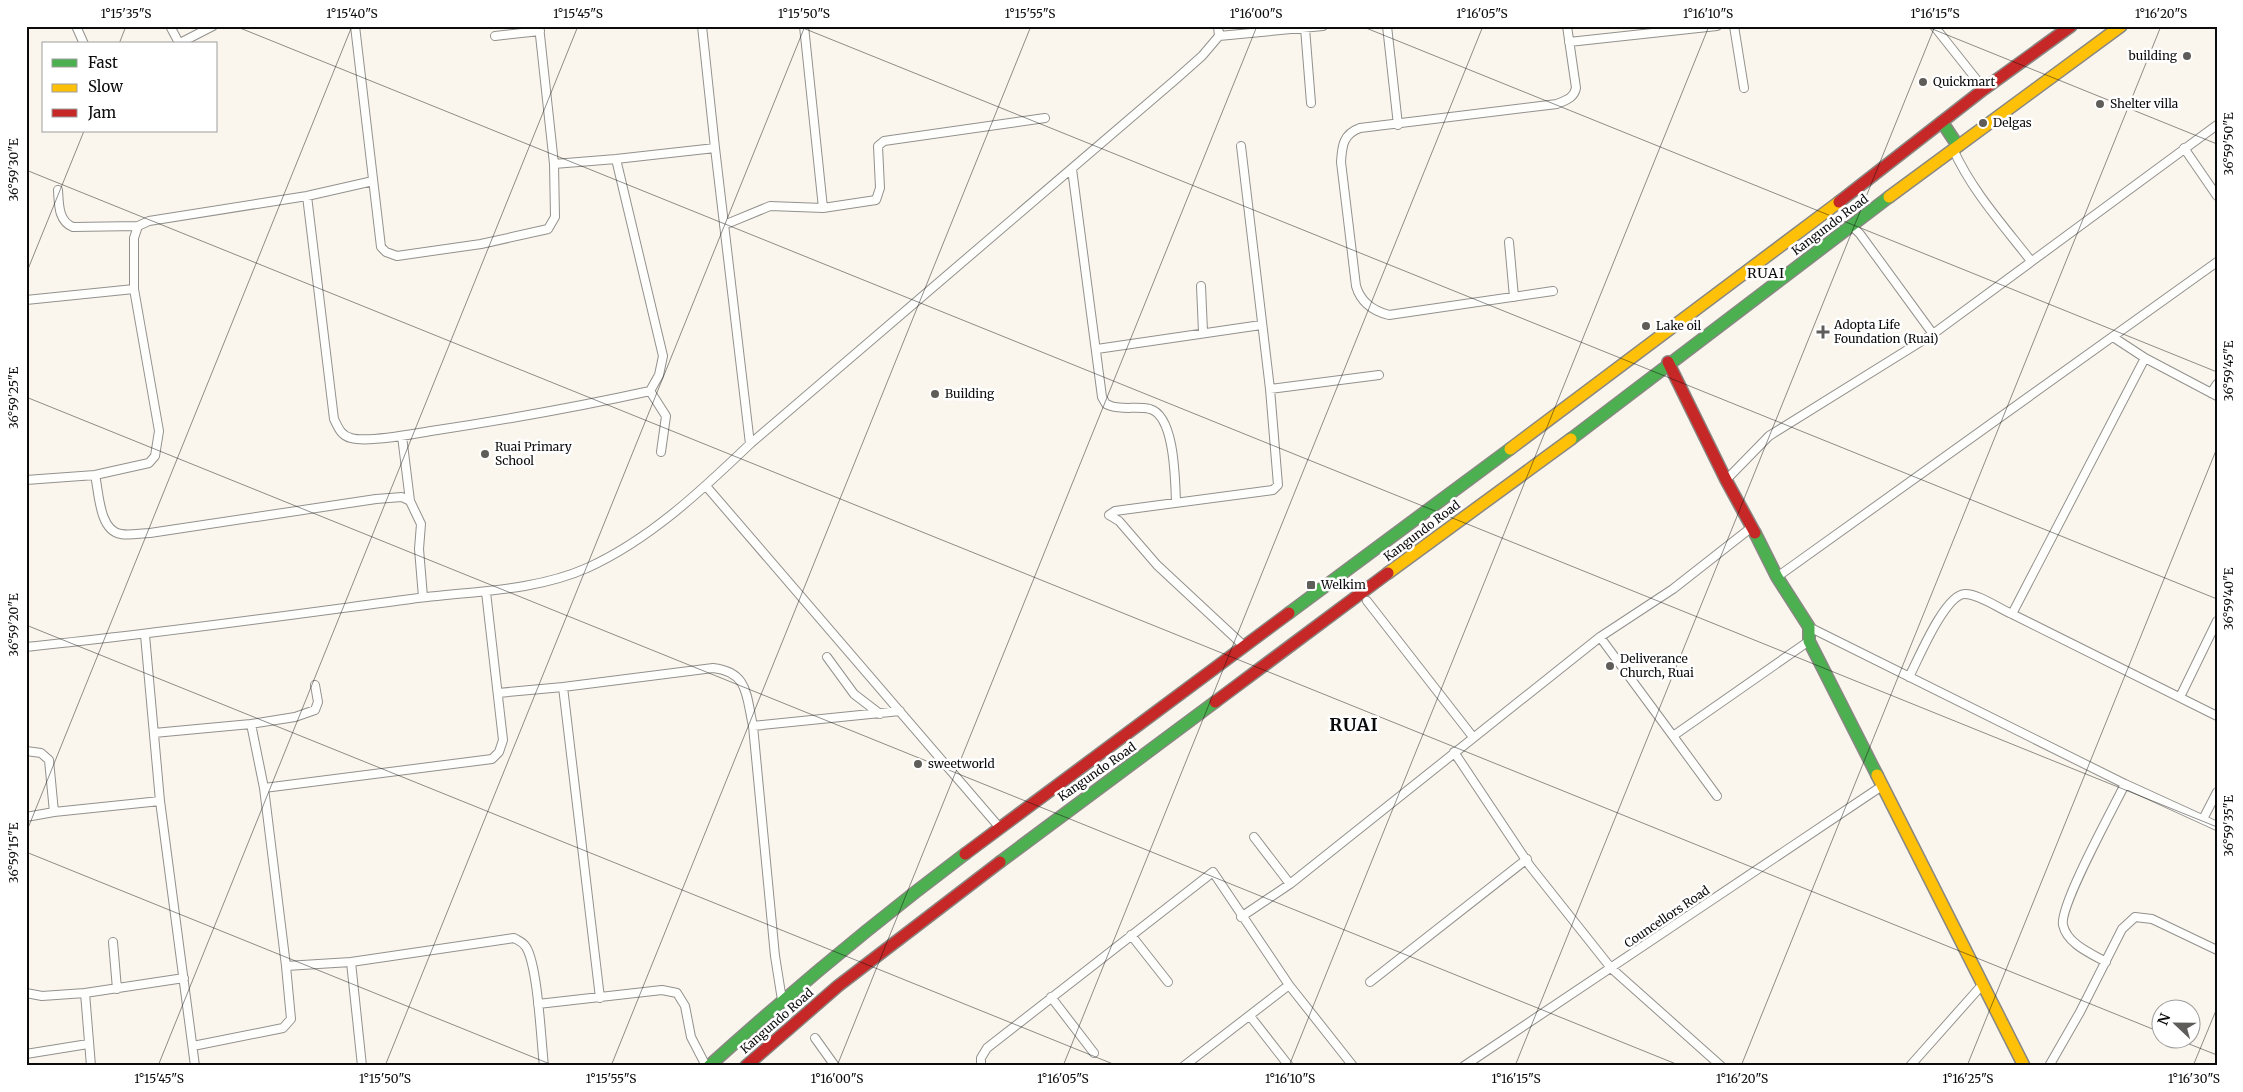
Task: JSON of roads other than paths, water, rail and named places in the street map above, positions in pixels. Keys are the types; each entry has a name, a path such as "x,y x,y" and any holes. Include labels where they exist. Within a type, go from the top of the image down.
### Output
{"main road":[{"name":"Kangundo Road","path":"707,1066 782,1000 913,893 1778,250 1984,89 2071,26"},
{"name":"Kangundo Road","path":"746,1066 838,986 1060,815 1130,766 1453,524 1516,480 1851,224 2121,26"},
{"path":"1942,122 1956,148"},
{"path":"1668,362 1726,480 1752,526 1777,577 1809,627 1809,641 2024,1066"}],"street":[{"path":"76,26 83,42"},
{"path":"170,26 178,42"},
{"path":"181,42 213,26"},
{"path":"356,26 382,247 386,252 397,256 481,244 548,229 555,217 554,164 539,28 495,36"},
{"path":"702,26 750,444"},
{"path":"804,26 823,208"},
{"path":"1218,26 1219,36"},
{"path":"26,647 145,635 423,597 486,592 542,582 585,569 640,538 706,486 750,444 1202,56 1219,36 1323,26"},
{"path":"1387,26 1398,125"},
{"path":"1553,291 1389,315 1375,311 1363,301 1356,286 1341,162 1342,146 1346,136 1352,131 1557,104 1570,99 1575,94 1576,88 1566,26"},
{"path":"1569,42 1717,26"},
{"path":"1734,26 1744,88"},
{"path":"1934,26 1984,89"},
{"path":"1305,28 1311,103"},
{"path":"724,225 770,206 823,208 876,200 880,188 878,146 884,140 1045,118"},
{"path":"1726,480 1769,436 1933,334 2217,124"},
{"path":"1241,146 1270,389 1277,487 1273,490 1176,502 1115,512 1109,515 1119,521 1156,565 1244,646"},
{"path":"554,164 715,148"},
{"path":"1956,148 1962,168 1982,199 2031,262"},
{"path":"2184,148 2217,196"},
{"path":"616,159 663,356 659,375 650,392"},
{"path":"1072,169 1102,397 1106,404 1117,408 1150,409 1157,412 1164,420 1168,431 1173,462 1176,502"},
{"path":"58,190 63,220 67,225 73,227 138,226 149,221 306,196 373,182"},
{"path":"306,196 334,419 340,431 353,439 402,436 506,420 650,392"},
{"path":"1851,224 1933,334"},
{"path":"26,480 95,475 149,463 155,456 158,447 159,431 134,289 134,238 138,226"},
{"path":"1509,242 1514,297"},
{"path":"1777,577 2217,262"},
{"path":"1201,286 1203,332"},
{"path":"26,300 134,289"},
{"path":"1097,348 1261,325"},
{"path":"2113,337 2145,358 2214,394 2217,384"},
{"path":"2012,614 2145,358"},
{"path":"1270,389 1379,375"},
{"path":"650,392 666,416 661,452"},
{"path":"402,436 410,502 421,524 419,549 423,597"},
{"path":"95,475 104,517 114,532 122,534 150,533 376,499 402,497 410,502"},
{"path":"706,486 1000,828"},
{"path":"1241,917 1290,884 1600,637 1673,589 1752,526"},
{"path":"264,788 492,759 499,752 502,740 486,592"},
{"path":"1910,677 1938,622 1953,598 1962,594 1970,595 2180,696 2217,716"},
{"path":"1367,601 1474,737"},
{"path":"2180,696 2217,621"},
{"path":"1809,627 2125,784 2217,826"},
{"path":"145,635 160,801 195,1066"},
{"path":"1600,637 1717,796"},
{"path":"1673,736 1809,641"},
{"path":"827,657 854,694 880,714"},
{"path":"498,693 563,687 713,668 732,671 740,678 745,690 753,726 775,956 782,1000"},
{"path":"154,733 251,724 309,714 315,710 318,702 315,685"},
{"path":"563,687 600,998"},
{"path":"753,726 900,711"},
{"path":"193,1046 284,1028 288,1024 291,1013 264,788 251,724"},
{"path":"26,751 40,753 49,760 54,812"},
{"path":"1454,752 1530,866 1612,968 1674,1026 1722,1066"},
{"path":"2106,962 2072,940 2063,925 2065,909 2071,894 2125,784"},
{"name":"Councellors Road","path":"1468,1065 1882,786"},
{"path":"2203,819 2217,792"},
{"path":"26,817 54,812 160,801"},
{"path":"1254,836 1290,884"},
{"path":"1370,982 1527,859"},
{"path":"981,1066 981,1058 987,1048 1213,872 1241,917 1289,985 1353,1066"},
{"path":"2049,1066 2126,923 2135,917 2142,916 2217,950"},
{"path":"1131,935 1168,982"},
{"path":"286,966 351,962 514,938 521,941 527,948 538,1004 544,1066"},
{"path":"113,942 117,988"},
{"path":"351,962 362,1066"},
{"path":"26,993 42,996 85,993 184,978"},
{"path":"1184,1066 1289,985"},
{"path":"1910,1066 1982,985"},
{"path":"538,1004 662,990 677,993 685,1006 691,1037 707,1066"},
{"path":"85,993 91,1066"},
{"path":"1051,997 1094,1053"},
{"path":"1250,1016 1288,1066"},
{"path":"815,1038 835,1066"},
{"path":"26,1054 88,1044"}],"place":[{"name":"building","path":"2187,56"},
{"name":"Quickmart","path":"1923,82"},
{"name":"Shelter villa","path":"2100,104"},
{"name":"Delgas","path":"1983,123"},
{"name":"Lake oil","path":"1646,326"},
{"name":"Adopta Life Foundation (Ruai)","path":"1823,332"},
{"name":"Building","path":"935,394"},
{"name":"Ruai Primary School","path":"485,454"},
{"name":"Welkim","path":"1311,585"},
{"name":"Deliverance Church, Ruai","path":"1610,666"},
{"name":"sweetworld","path":"918,764"}],"district":[{"name":"RUAI","path":"1766,273"},
{"name":"RUAI","path":"1354,725"}]}
